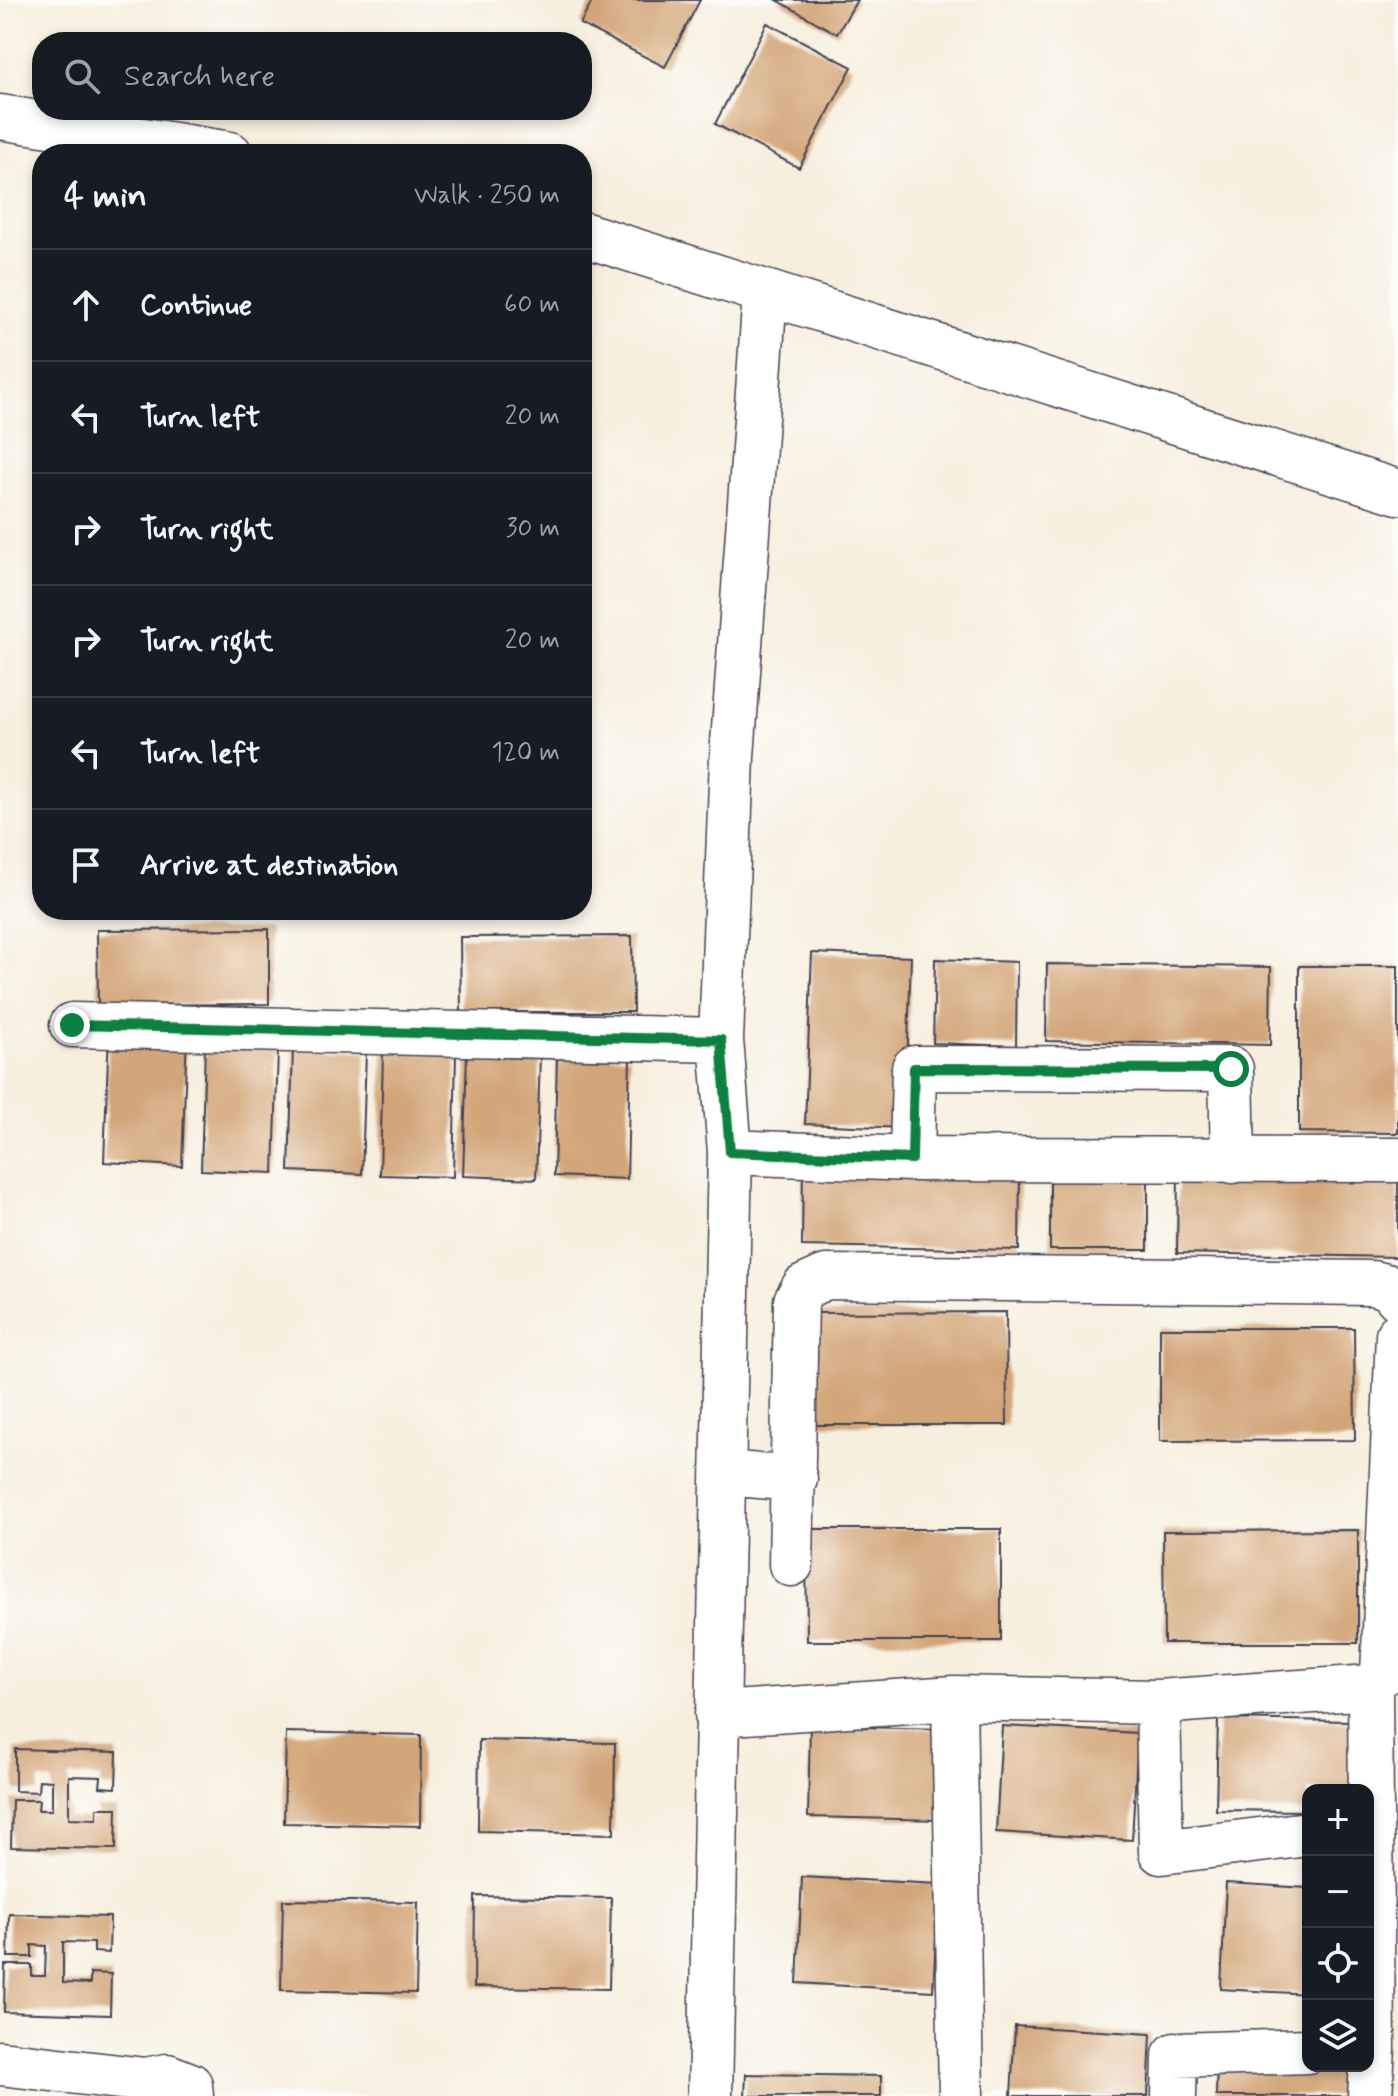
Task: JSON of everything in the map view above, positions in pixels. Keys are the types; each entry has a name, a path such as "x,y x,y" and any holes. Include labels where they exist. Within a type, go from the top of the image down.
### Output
{"street":[{"path":"0,117 168,144"},
{"path":"592,237 1398,492"},
{"path":"710,2096 730,1152 721,1040 732,757 765,293"},
{"path":"72,1025 721,1040"},
{"path":"912,1159 914,1068 1231,1069 1233,1161"},
{"path":"730,1152 912,1159 1398,1160"},
{"path":"791,1564 796,1301 804,1287 826,1277 1372,1283 1389,1287 1398,1298"},
{"path":"1383,1673 1398,1335"},
{"path":"724,1473 795,1479"},
{"path":"717,1714 954,1698 1158,1702 1370,1687 1369,1784"},
{"path":"954,1698 961,2096"},
{"path":"1158,1702 1161,1852 1302,1835"},
{"path":"1369,1856 1371,2000"},
{"path":"1174,2096 1175,2055 1302,2051"},
{"path":"1370,2096 1371,2072"},
{"path":"1,2074 145,2080 167,2076 190,2085 191,2096"}],"building":[{"path":"593,0 700,0 665,67 580,24"},
{"path":"777,0 857,0 837,34"},
{"path":"767,23 852,67 799,168 715,124"},
{"path":"269,929 269,1004 98,1005 97,930"},
{"path":"632,936 633,1012 461,1012 460,937"},
{"path":"812,953 911,957 905,1128 805,1124"},
{"path":"935,959 1017,962 1016,1046 933,1043"},
{"path":"1047,964 1271,967 1270,1045 1046,1041"},
{"path":"1299,966 1398,966 1398,1133 1299,1132"},
{"path":"109,1030 187,1033 182,1166 104,1162"},
{"path":"205,1047 278,1050 274,1173 201,1170"},
{"path":"293,1049 366,1051 362,1174 289,1171"},
{"path":"383,1052 456,1055 453,1177 380,1175"},
{"path":"467,1053 540,1056 536,1179 463,1176"},
{"path":"557,1054 630,1057 627,1179 554,1176"},
{"path":"803,1164 1020,1169 1019,1250 802,1246"},
{"path":"1050,1171 1148,1172 1148,1250 1050,1250"},
{"path":"1178,1172 1398,1176 1398,1257 1177,1253"},
{"path":"1006,1312 1007,1425 813,1425 812,1313"},
{"path":"1160,1328 1354,1328 1355,1440 1160,1441"},
{"path":"806,1529 1001,1529 1001,1641 807,1641"},
{"path":"1358,1530 1358,1643 1164,1643 1163,1531"},
{"path":"1218,1719 1353,1721 1352,1784 1302,1784 1302,1811 1216,1810"},
{"path":"810,1726 945,1729 943,1820 808,1817"},
{"path":"1002,1726 1138,1733 1132,1840 996,1832"},
{"path":"286,1732 421,1735 420,1826 284,1823"},
{"path":"479,1740 615,1743 614,1834 478,1831"},
{"path":"15,1749 117,1752 116,1788 100,1787 101,1777 69,1776 69,1818 97,1819 97,1808 117,1808 116,1849 11,1847 12,1800 39,1800 38,1810 52,1810 52,1781 39,1780 38,1792 15,1791"},
{"path":"802,1877 939,1884 933,1991 797,1983"},
{"path":"1226,1883 1302,1888 1302,1994 1221,1989"},
{"path":"475,1896 611,1898 609,1989 474,1987"},
{"path":"283,1900 418,1902 416,1993 281,1990"},
{"path":"9,1914 110,1917 109,1953 94,1952 94,1943 63,1942 63,1983 90,1984 90,1973 111,1974 110,2015 4,2012 5,1965 32,1965 32,1976 45,1976 46,1946 32,1945 32,1957 8,1957"},
{"path":"1015,2026 1151,2034 1148,2096 1011,2096"},
{"path":"1217,2063 1302,2065 1302,2072 1352,2072 1352,2096 1216,2096"},
{"path":"746,2074 881,2076 881,2096 745,2096"}],"route":[{"path":"72,1025 721,1040 730,1152 912,1159 914,1068 1231,1069"}]}
